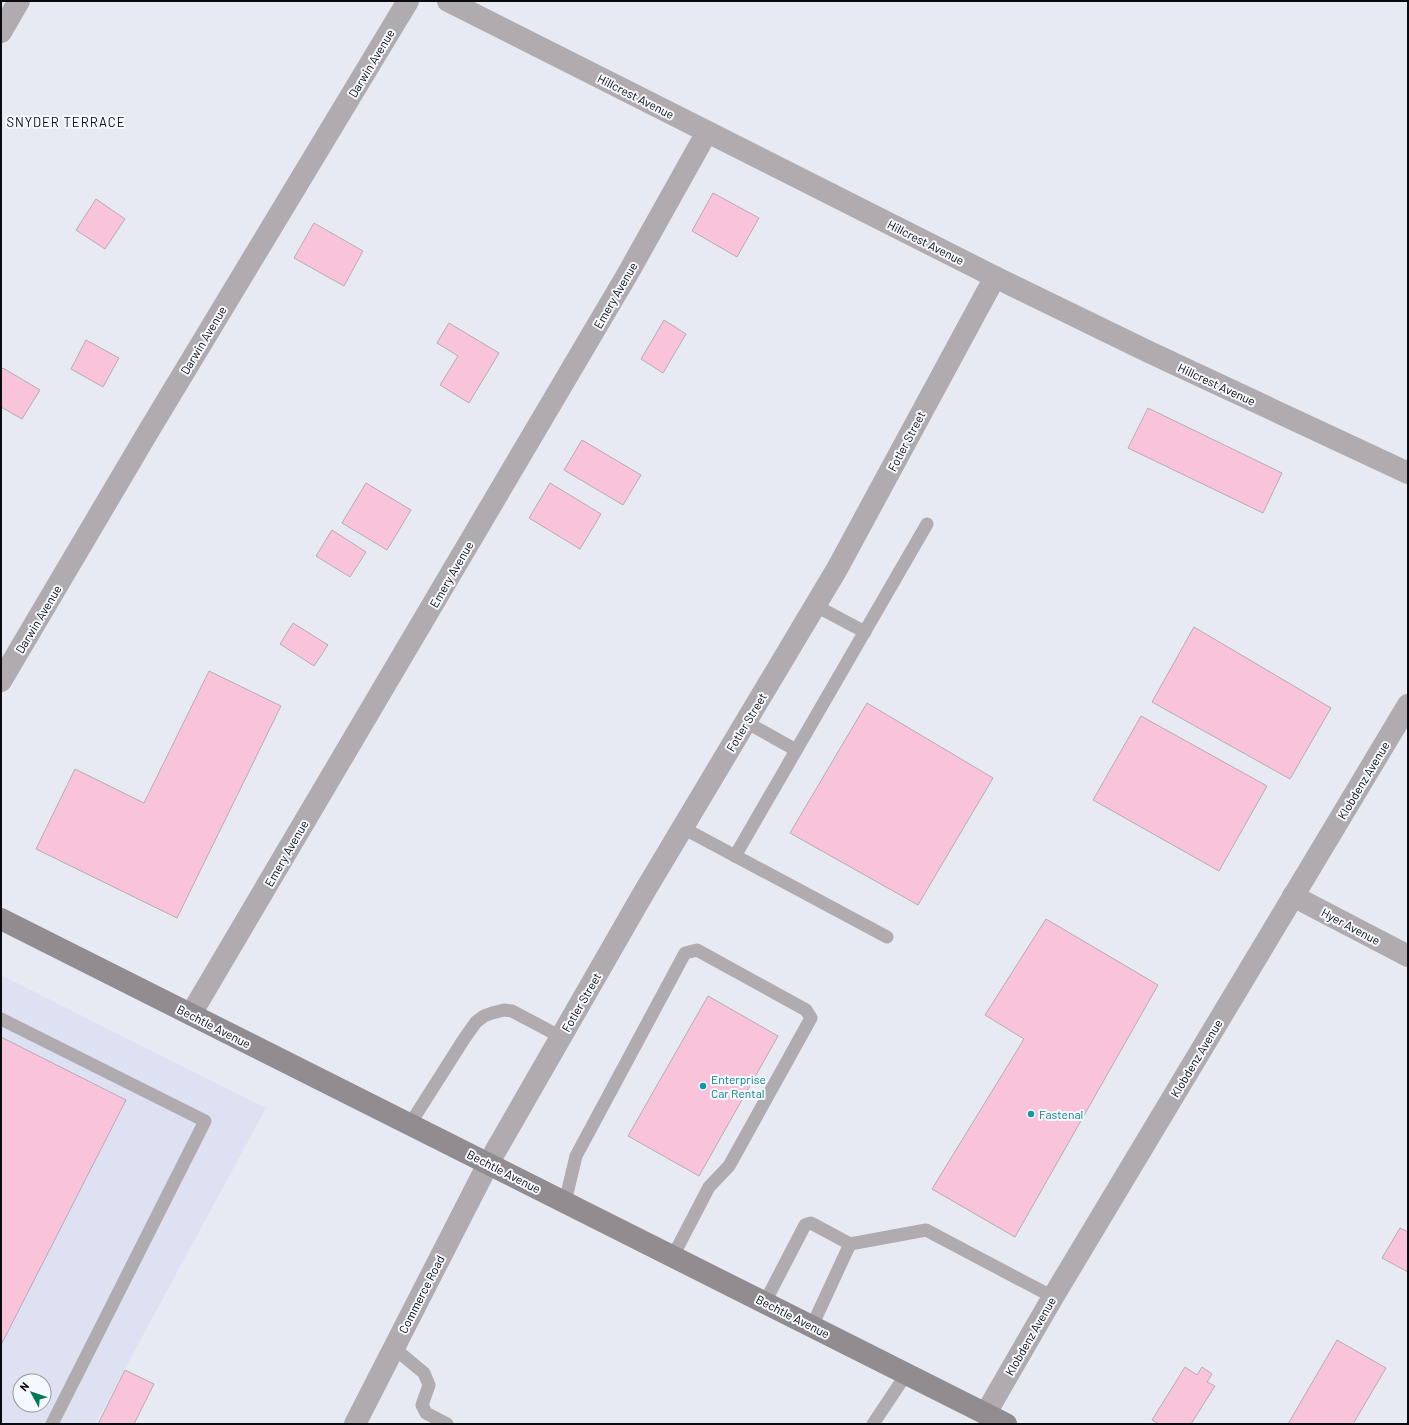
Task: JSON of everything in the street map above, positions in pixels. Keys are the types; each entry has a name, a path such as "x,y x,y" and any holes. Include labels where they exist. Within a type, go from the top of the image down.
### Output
{"main road":[{"name":"Bechtle Avenue","path":"1,919 766,1302 1006,1424"}],"street":[{"path":"1,32 19,1"},
{"name":"Darwin Avenue","path":"1,681 148,432 408,1"},
{"name":"Hillcrest Avenue","path":"448,1 995,277 1149,352 1408,474"},
{"name":"Emery Avenue","path":"191,1014 623,282 707,132"},
{"name":"Fotler Street","path":"488,1164 683,828 816,606 995,277"},
{"name":"Klobdenz Avenue","path":"986,1413 1053,1297 1408,705"},
{"name":"Hyer Avenue","path":"1293,896 1408,956"},
{"name":"Commerce Road","path":"355,1424 488,1164"}],"lane":[{"path":"735,856 927,524"},
{"path":"816,606 865,632"},
{"path":"746,722 796,750"},
{"path":"683,828 887,937"},
{"path":"565,1202 576,1156 685,953 697,950 806,1010 811,1018 729,1166 709,1187 673,1256"},
{"path":"410,1124 470,1029 484,1016 504,1010 512,1012 561,1037"},
{"path":"1,1019 205,1121 52,1424"},
{"path":"766,1302 805,1225 811,1223 850,1244 926,1230 1053,1297"},
{"path":"812,1326 850,1244"},
{"path":"394,1348 424,1373 429,1385 422,1405 426,1413 447,1424"},
{"path":"873,1424 907,1373"}],"shaded area":[{"path":"1,975 266,1108 95,1424 1,1424"}],"building":[{"path":"713,193 759,218 737,257 692,231"},
{"path":"96,199 125,219 105,249 76,230"},
{"path":"314,223 363,251 344,286 294,258"},
{"path":"664,320 686,334 663,373 641,359"},
{"path":"449,323 499,353 469,403 440,385 458,356 437,343"},
{"path":"86,340 119,358 103,387 71,369"},
{"path":"3,368 40,390 22,419 1,407 1,370"},
{"path":"1148,408 1282,473 1263,513 1128,448"},
{"path":"582,440 641,475 623,505 564,470"},
{"path":"366,483 411,510 387,550 342,523"},
{"path":"550,483 601,514 580,549 529,518"},
{"path":"332,530 366,552 350,577 316,556"},
{"path":"293,623 328,645 314,666 280,644"},
{"path":"1194,627 1331,708 1290,779 1152,702"},
{"path":"209,671 281,706 177,918 36,849 75,769 144,803"},
{"path":"867,703 993,778 918,905 790,833"},
{"path":"1141,716 1267,786 1219,871 1093,800"},
{"name":"Fastenal","path":"1046,919 1158,985 1015,1237 932,1189 1024,1039 985,1015"},
{"name":"Enterprise Car Rental","path":"708,996 778,1036 699,1176 628,1136"},
{"path":"1,1037 126,1100 1,1345"},
{"path":"1400,1228 1408,1232 1408,1272 1382,1258"},
{"path":"1337,1340 1386,1368 1353,1424 1288,1424"},
{"path":"1185,1367 1197,1375 1202,1367 1212,1374 1207,1382 1215,1386 1191,1424 1159,1424 1152,1420"},
{"path":"125,1370 154,1384 134,1424 98,1424"}],"place":[{"name":"Enterprise Car Rental","path":"703,1086"},
{"name":"Fastenal","path":"1031,1114"}],"district":[{"name":"SNYDER TERRACE","path":"66,122"}]}
